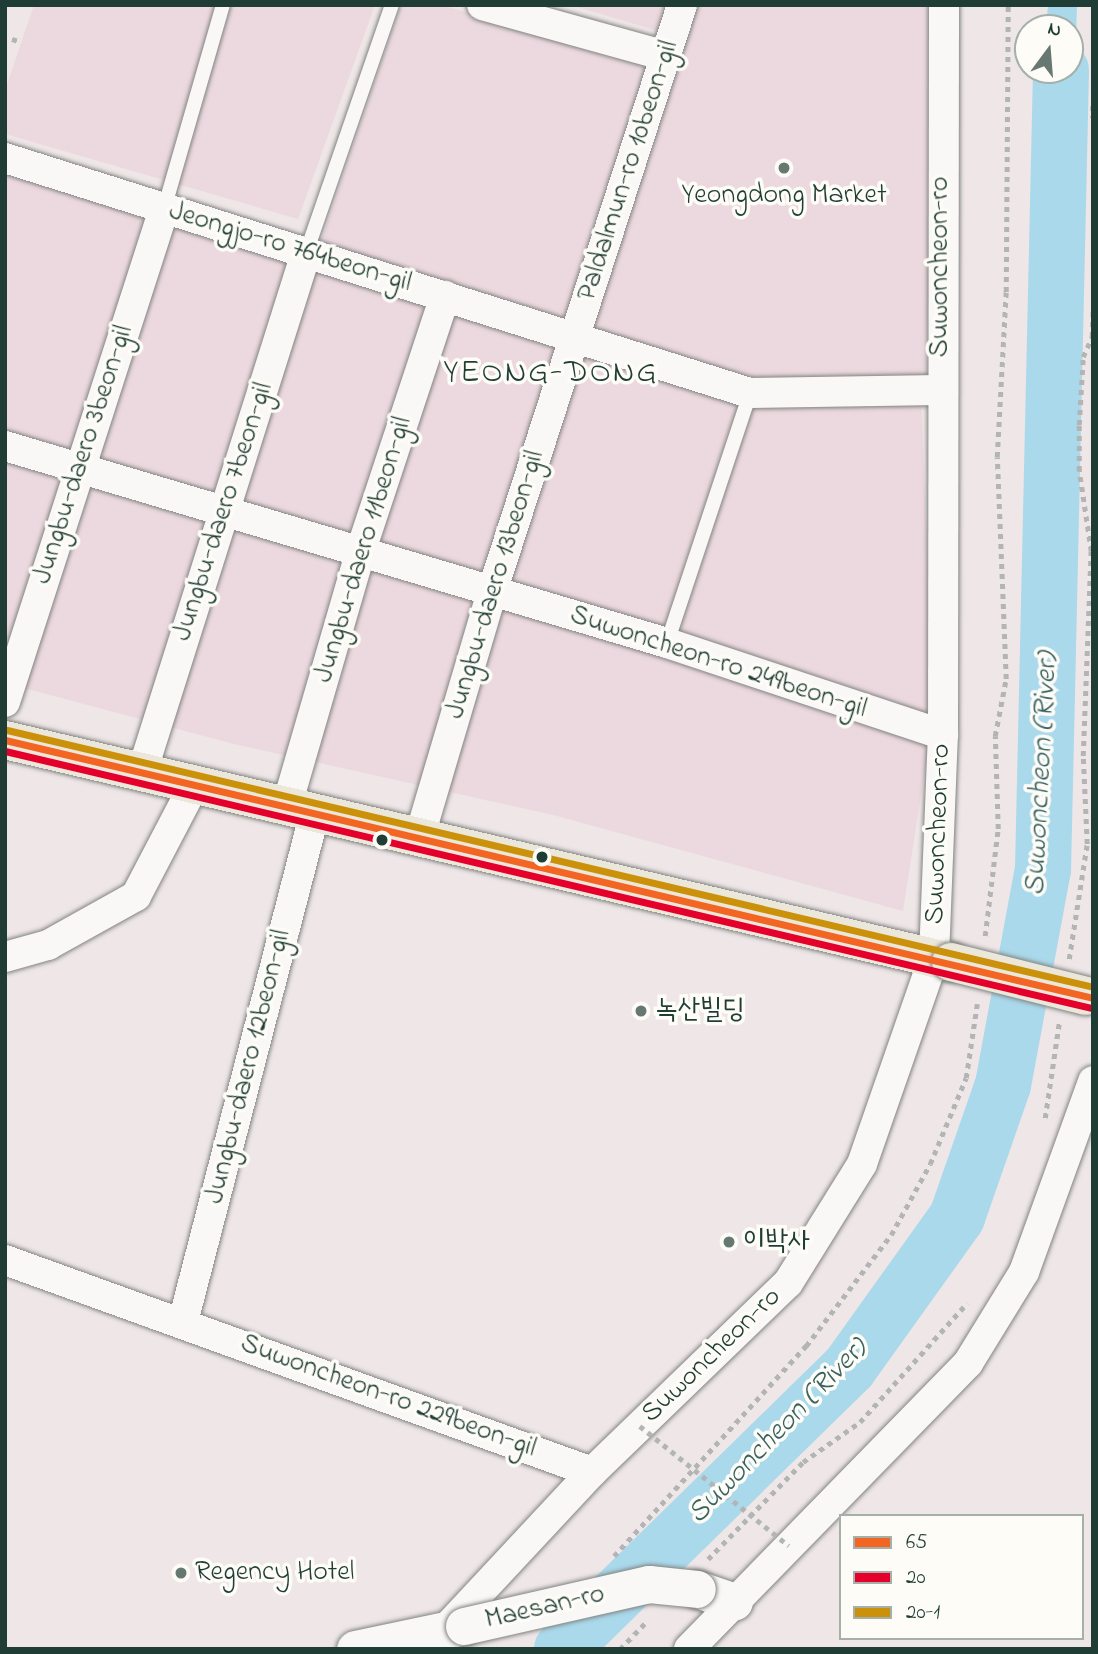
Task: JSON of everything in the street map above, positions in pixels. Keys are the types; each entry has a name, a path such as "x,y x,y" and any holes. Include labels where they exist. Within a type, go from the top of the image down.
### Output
{"main road":[{"path":"5,740 420,835 1077,993"}],"street":[{"path":"482,5 666,56"},
{"name":"Paldalmun-ro 10beon-gil","path":"576,337 682,5"},
{"name":"Suwoncheon-ro","path":"445,1635 592,1472 788,1283 828,1224 862,1164 942,959 940,390 944,5"},
{"name":"Jeongjo-ro 764beon-gil","path":"5,159 750,393 940,390"},
{"name":"Jungbu-daero 3beon-gil","path":"5,702 164,209"},
{"name":"Jungbu-daero 7beon-gil","path":"142,772 306,253"},
{"name":"Jungbu-daero 11beon-gil","path":"301,808 360,553 444,296"},
{"name":"Jungbu-daero 13beon-gil","path":"420,835 492,593 576,337"},
{"name":"Suwoncheon-ro 249beon-gil","path":"5,446 667,643 943,735"},
{"path":"5,957 48,946 136,896 194,785"},
{"name":"Jungbu-daero 12beon-gil","path":"183,1322 301,808"},
{"path":"689,1649 968,1363 1024,1272 1093,1081"},
{"name":"Suwoncheon-ro 229beon-gil","path":"5,1260 183,1322 592,1472"},
{"name":"Maesan-ro","path":"355,1649 445,1635 649,1584 697,1579 734,1602"}],"lane":[{"path":"164,209 223,5"},
{"path":"306,253 392,5"},
{"path":"667,643 750,393"}],"path":[{"path":"12,38 18,41"},
{"path":"1093,106 1093,118"},
{"path":"1045,1125 1077,993 1087,844 1083,731 1091,551 1079,471 1079,425 1083,357 1092,337 1093,306"},
{"path":"697,1579 803,1462 860,1422 972,1297"},
{"path":"640,1426 789,1546"},
{"path":"620,1649 659,1609"}],"shaded area":[{"path":"34,5 375,5 298,219 5,134 5,90"},
{"path":"401,5 440,5 654,62 568,319 321,242"},
{"path":"570,5 667,5 658,31"},
{"name":"Yeongdong Market","path":"690,5 935,5 926,384 752,386 585,331"},
{"path":"5,173 753,399 921,397 929,602 927,757 903,911 553,815 234,744 5,683"}],"water":[{"path":"1048,5 1077,5 1077,14 1047,14"}],"waterway":[{"name":"Suwoncheon (River)","path":"562,1649 849,1368 957,1217 1003,1085 1043,870 1061,84"}],"transit line":[{"name":"20-1","path":"7,730 1093,987"},
{"name":"65","path":"5,740 1093,998"},
{"name":"20","path":"5,751 1091,1008"}],"place":[{"name":"Yeongdong Market","path":"784,168"},
{"name":"녹산빌딩","path":"641,1011"},
{"name":"이박사","path":"729,1242"},
{"name":"Regency Hotel","path":"181,1573"}],"district":[{"name":"YEONG-DONG","path":"551,374"}]}
